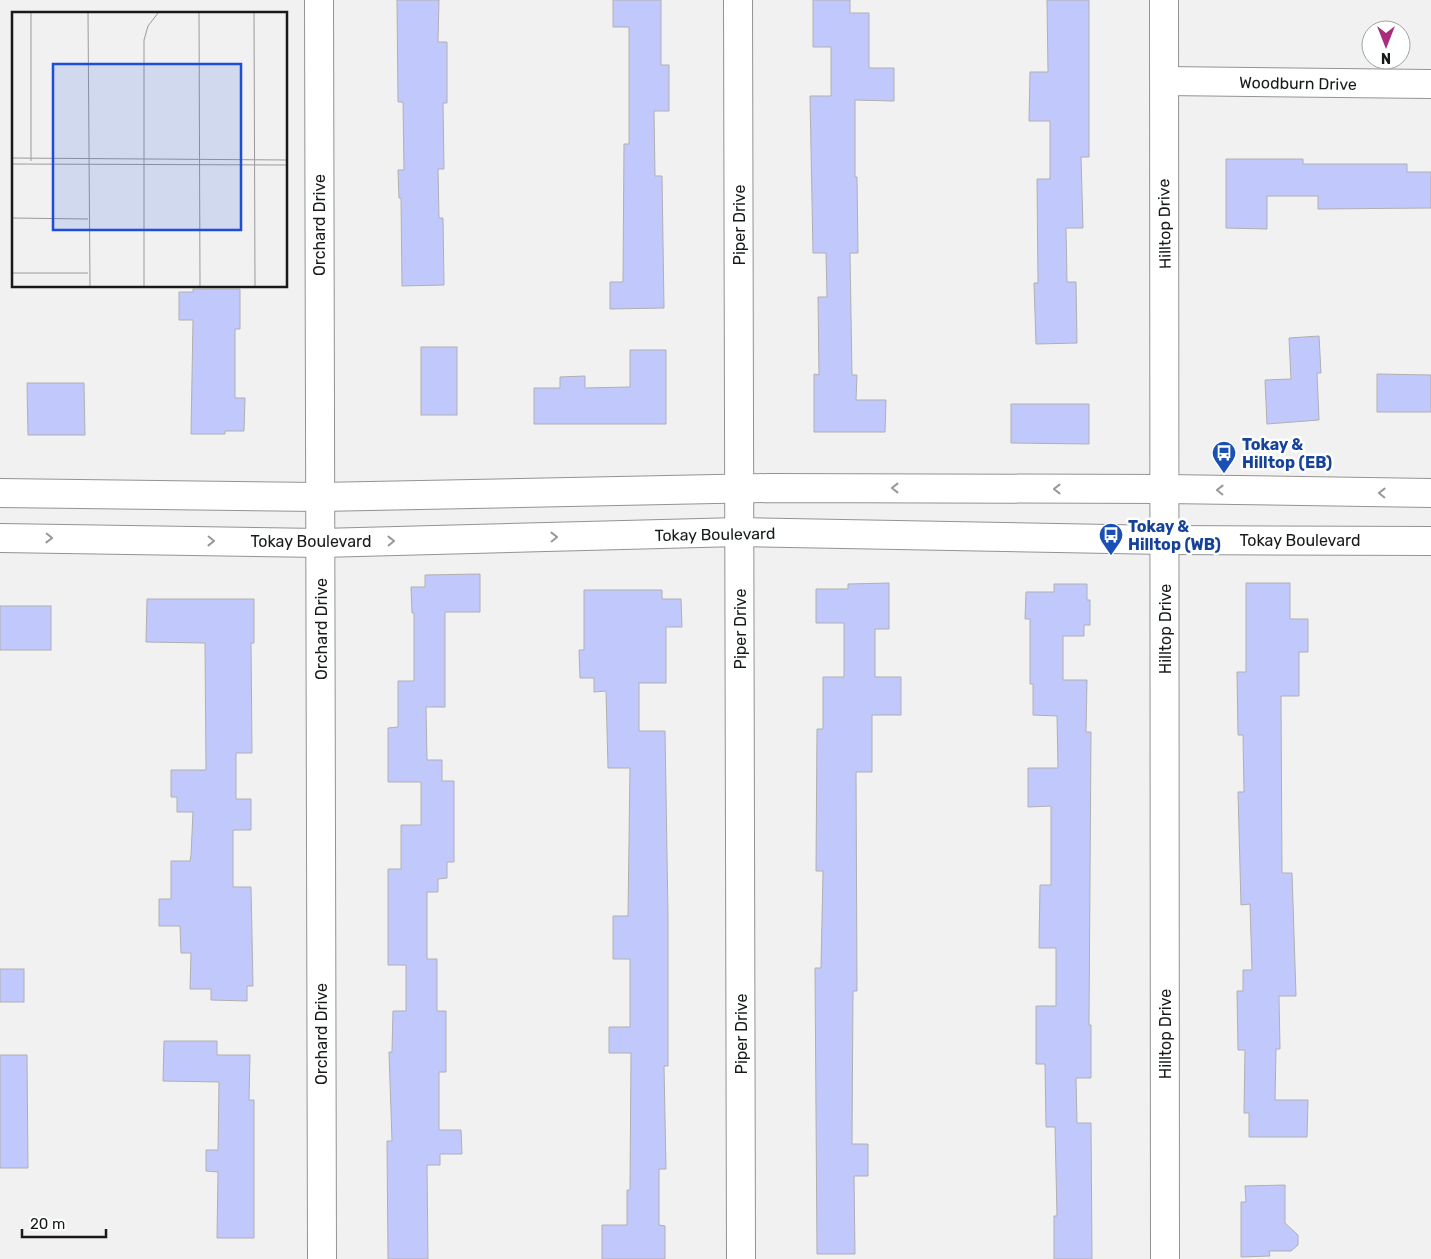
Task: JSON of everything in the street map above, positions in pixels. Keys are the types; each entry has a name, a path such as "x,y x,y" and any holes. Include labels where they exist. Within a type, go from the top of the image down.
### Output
{"street":[{"name":"Orchard Drive","path":"319,0 322,1259"},
{"name":"Piper Drive","path":"738,0 741,1259"},
{"name":"Hilltop Drive","path":"1164,0 1166,1259"},
{"name":"Woodburn Drive","path":"1165,81 1431,84"},
{"path":"0,493 320,497 740,488 1164,489 1431,493"},
{"name":"Tokay Boulevard","path":"0,538 321,543 739,532 1165,540 1431,541"}],"building":[{"path":"397,0 439,0 438,42 447,42 447,103 443,103 444,169 438,169 439,218 443,218 444,285 402,286 401,198 399,198 398,170 404,170 403,102 398,102"},
{"path":"613,0 661,0 661,65 669,65 669,111 654,111 655,176 662,176 664,308 610,309 610,282 623,282 624,144 629,144 629,27 613,27"},
{"path":"813,0 850,0 850,13 869,13 869,68 894,68 894,101 855,100 855,177 857,177 858,253 850,253 852,375 857,375 856,400 886,400 885,432 814,432 814,374 819,375 818,297 827,297 826,253 813,253 810,96 831,96 831,47 813,47"},
{"path":"1047,0 1089,0 1089,157 1081,157 1083,228 1066,228 1067,282 1076,282 1077,343 1036,344 1034,283 1038,283 1037,179 1050,179 1050,121 1029,121 1030,72 1048,72"},
{"path":"1226,159 1303,159 1303,164 1407,164 1407,172 1431,172 1431,208 1318,209 1318,196 1267,196 1267,229 1226,228"},
{"path":"193,289 240,289 240,329 235,329 235,398 245,398 244,431 225,431 225,434 191,434 193,320 179,320 179,292 193,292"},
{"path":"1319,336 1321,373 1317,373 1319,420 1267,424 1265,380 1291,379 1289,338"},
{"path":"421,347 457,347 457,415 421,415"},
{"path":"630,350 666,350 666,424 534,424 534,388 560,388 560,377 585,376 585,388 630,387"},
{"path":"1377,374 1431,375 1431,412 1377,412"},
{"path":"27,383 84,383 85,435 28,435"},
{"path":"1011,404 1089,404 1089,444 1011,443"},
{"path":"480,574 480,612 445,612 445,707 426,707 427,760 442,760 442,781 454,781 454,862 447,862 447,878 438,879 438,892 427,892 427,959 437,959 437,1011 446,1011 446,1072 439,1072 439,1130 461,1130 462,1154 440,1154 440,1165 427,1165 428,1259 388,1259 387,1141 392,1141 389,1052 392,1052 393,1011 406,1011 406,965 388,965 388,869 401,869 401,825 421,825 421,782 388,782 388,728 398,727 398,681 414,681 414,613 412,613 411,587 425,587 425,575"},
{"path":"889,583 889,629 875,629 875,677 901,677 901,715 872,715 872,772 856,772 857,991 853,991 852,1144 868,1144 868,1176 854,1176 855,1254 817,1254 815,968 821,968 823,871 816,871 817,729 823,729 823,677 844,677 844,623 816,623 816,589 848,589 848,584"},
{"path":"1246,583 1290,583 1290,619 1308,619 1308,652 1299,652 1299,696 1281,696 1282,873 1292,873 1296,996 1279,996 1280,1049 1276,1049 1275,1100 1308,1100 1307,1137 1249,1137 1249,1113 1244,1113 1245,1050 1238,1050 1237,991 1243,991 1243,970 1252,970 1250,904 1241,905 1238,792 1244,792 1243,735 1238,735 1237,672 1246,672"},
{"path":"1054,584 1087,584 1087,600 1090,600 1090,625 1084,625 1084,636 1063,636 1063,680 1087,680 1086,732 1091,732 1089,1025 1091,1025 1091,1078 1076,1078 1077,1123 1091,1123 1092,1259 1054,1259 1054,1216 1057,1216 1055,1127 1046,1127 1045,1064 1036,1064 1036,1006 1056,1006 1056,948 1039,948 1040,885 1051,885 1051,806 1028,807 1028,768 1058,768 1057,716 1033,715 1033,684 1030,684 1030,619 1025,619 1026,592 1054,592"},
{"path":"584,590 662,590 662,599 681,599 682,627 666,627 666,683 639,683 639,731 665,731 668,1066 664,1066 666,1169 659,1169 659,1225 665,1226 665,1259 602,1259 602,1225 627,1225 627,1190 630,1190 631,1053 609,1053 609,1027 630,1027 630,959 613,959 613,916 628,916 630,768 608,768 606,691 594,692 594,678 580,678 579,650 584,650"},
{"path":"147,599 254,599 254,643 251,643 252,753 236,753 236,799 251,799 251,830 233,830 233,887 251,887 253,986 247,986 247,1001 211,1000 211,989 190,989 191,953 181,953 180,926 159,926 159,899 171,899 171,861 190,861 191,855 193,812 177,812 177,797 171,797 171,770 206,770 205,643 146,642"},
{"path":"0,606 51,606 51,650 0,650"},
{"path":"0,969 24,969 24,1002 0,1002"},
{"path":"164,1041 217,1041 217,1055 250,1055 249,1100 254,1100 254,1238 217,1238 218,1172 206,1171 206,1150 218,1150 219,1082 163,1081"},
{"path":"0,1055 27,1055 28,1168 0,1168"},
{"path":"1285,1185 1285,1223 1298,1235 1298,1245 1291,1251 1269,1251 1270,1256 1241,1257 1241,1202 1246,1202 1245,1186"}],"place":[{"name":"Tokay & Hilltop (EB)","path":"1224,474"},
{"name":"Tokay & Hilltop (WB)","path":"1111,556"}]}
